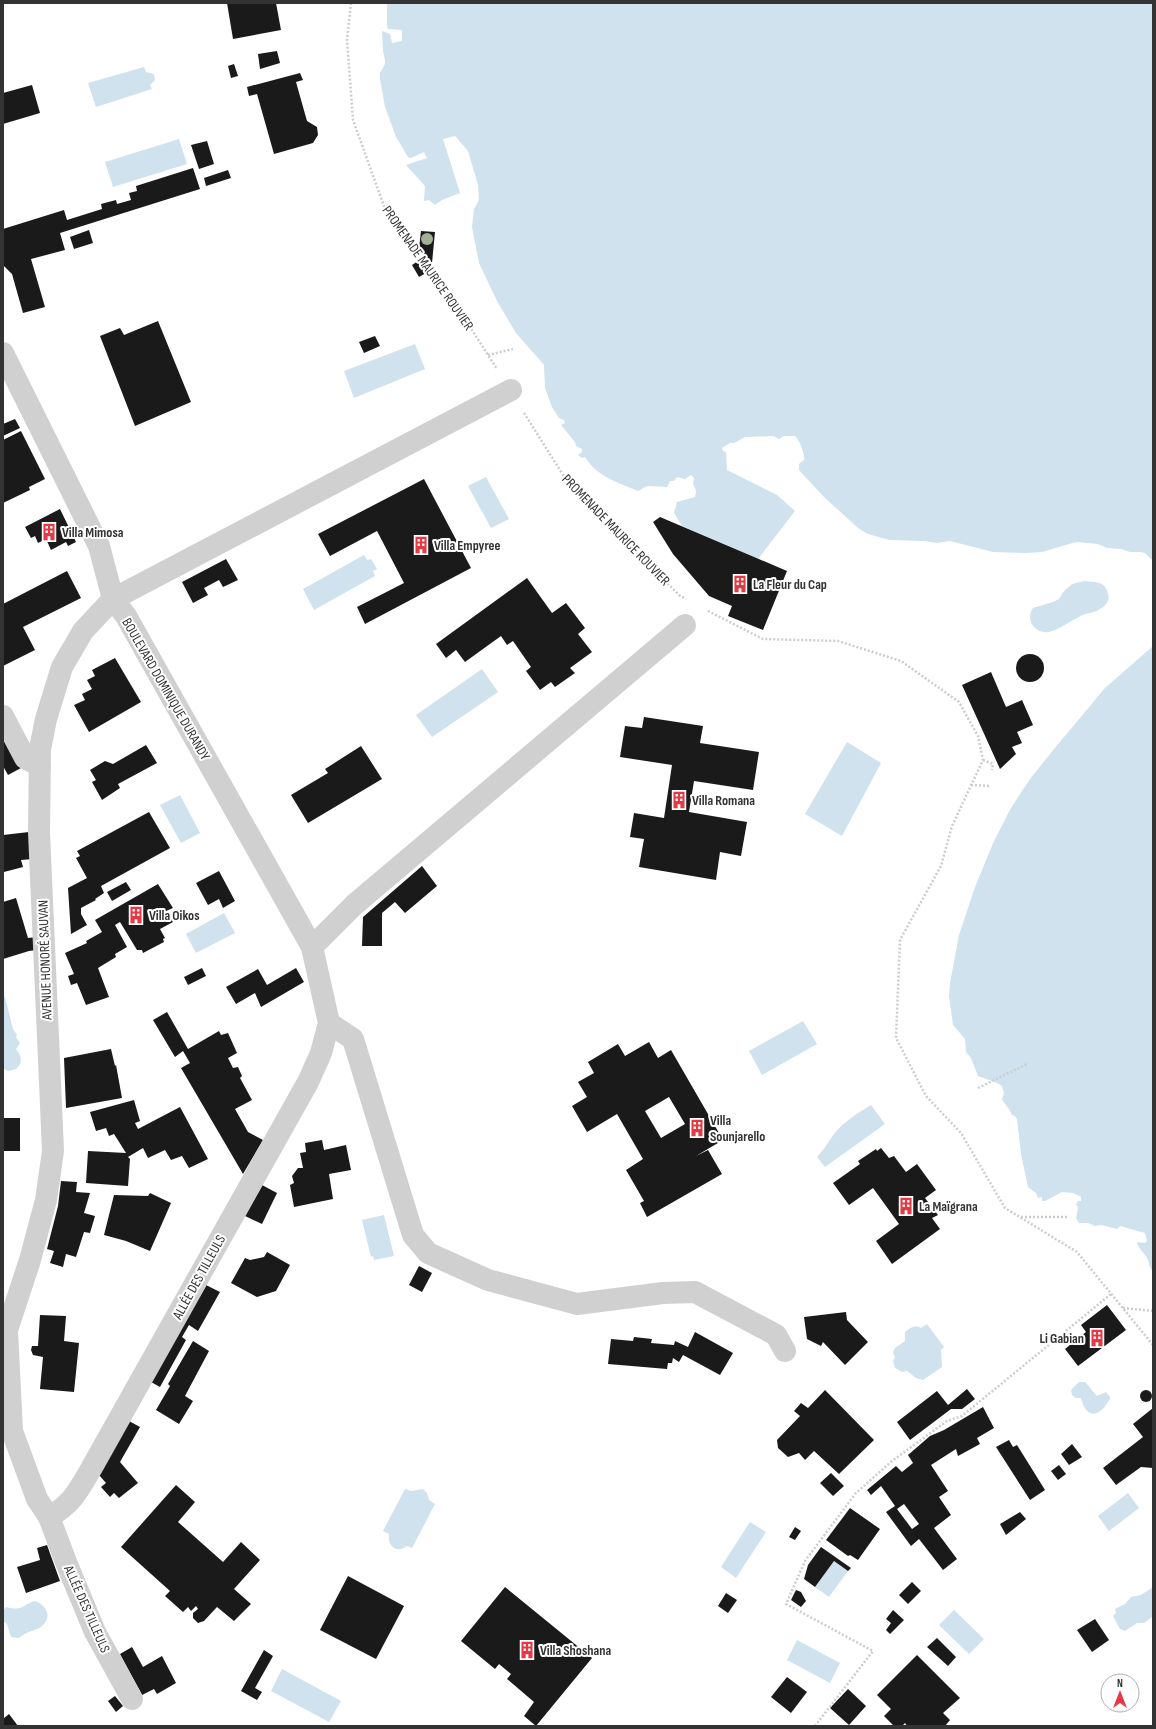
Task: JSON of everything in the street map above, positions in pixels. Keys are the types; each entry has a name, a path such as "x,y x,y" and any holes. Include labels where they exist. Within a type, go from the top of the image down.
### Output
{"street":[{"name":"BOULEVARD DOMINIQUE DURANDY","path":"3,353 99,546 113,599 126,616 312,947 328,1023"},
{"name":"AVENUE HONORÉ SAUVAN","path":"5,1332 30,1260 46,1200 53,1151 39,832 40,749 46,719 62,667 82,631 113,599 511,390"},
{"path":"312,947 354,905 685,625"},
{"path":"3,716 25,758 40,766"},
{"path":"328,1023 353,1039 413,1235 428,1253 488,1280 577,1304 662,1293 695,1292 776,1335 785,1351"},
{"name":"ALLÉE DES TILLEULS","path":"49,1517 64,1508 79,1490 91,1469 308,1082 321,1053 328,1023"},
{"name":"ALLÉE DES TILLEULS","path":"5,1332 12,1431 37,1499 49,1517 95,1632 132,1699"}],"path":[{"name":"PROMENADE MAURICE ROUVIER","path":"351,3 347,40 353,120 385,209 452,299 511,390 567,481 679,595 690,602"},
{"path":"488,355 513,349"},
{"path":"702,609 763,639 838,641 901,661 959,702 978,736 983,760 952,826 941,866 900,940 896,1038 926,1096 961,1133 1005,1208 1076,1252 1153,1344"},
{"path":"983,760 993,764 992,770"},
{"path":"971,785 991,786"},
{"path":"978,1088 1027,1064"},
{"path":"1021,1217 1067,1217"},
{"path":"815,1726 873,1651 786,1604 805,1561 856,1493 892,1461 947,1421 962,1416 1111,1294"},
{"path":"1122,1308 1153,1312"}],"water":[{"path":"387,3 1153,3 1153,561 1145,553 1107,548 1098,544 1076,542 1042,552 993,552 950,541 937,543 889,540 868,534 858,528 824,497 799,470 799,464 804,460 804,454 799,441 795,436 784,436 779,439 773,436 745,437 722,448 723,451 726,452 727,470 777,495 795,511 758,559 682,526 674,513 677,502 695,497 696,491 693,483 694,478 691,475 685,479 677,477 674,481 670,481 667,487 647,486 638,491 608,478 595,469 585,457 582,458 578,455 582,452 582,449 576,446 575,442 561,425 565,423 564,420 559,418 552,407 545,388 544,365 516,333 497,301 479,263 472,227 474,209 479,200 478,185 468,151 455,136 443,139 460,193 442,200 435,205 429,200 424,201 425,186 406,165 427,158 424,152 411,158 408,157 396,137 385,107 380,79 380,73 385,64 382,31 390,34 392,43 402,41 402,30 388,29"},
{"path":"144,67 146,72 154,74 155,80 150,85 152,89 96,107 88,83"},
{"path":"179,139 187,164 113,187 105,162"},
{"path":"415,344 425,369 354,398 344,371"},
{"path":"486,477 509,519 491,528 468,486"},
{"path":"364,555 367,560 371,559 377,569 373,571 375,576 314,610 303,589"},
{"path":"1084,581 1098,583 1106,588 1108,599 1107,603 1103,607 1076,618 1054,631 1039,631 1033,625 1030,617 1033,608 1059,599 1064,591 1072,584"},
{"path":"1153,646 1153,1271 1137,1242 1145,1243 1147,1241 1145,1233 1120,1226 1117,1229 1101,1225 1095,1226 1088,1223 1079,1223 1076,1218 1078,1208 1076,1204 1078,1201 1081,1201 1081,1197 1073,1193 1062,1192 1045,1201 1042,1201 1042,1197 1038,1198 1036,1193 1028,1187 1021,1154 1017,1119 1012,1115 1002,1100 1004,1093 1002,1086 978,1076 971,1058 966,1052 965,1039 953,1025 949,996 959,935 975,887 994,841 1011,808 1030,779 1105,688"},
{"path":"482,669 498,692 432,737 416,715"},
{"path":"847,742 881,763 842,836 805,814"},
{"path":"180,795 200,833 181,843 160,805"},
{"path":"224,913 235,933 196,953 186,934"},
{"path":"3,995 5,997 13,1029 20,1043 16,1049 20,1054 21,1062 16,1069 8,1071 3,1068"},
{"path":"803,1021 817,1044 762,1075 749,1051"},
{"path":"871,1105 885,1124 825,1167 817,1157 834,1134 846,1122"},
{"path":"384,1215 394,1256 374,1260 373,1256 371,1257 362,1220"},
{"path":"927,1324 944,1347 941,1350 942,1367 923,1380 916,1378 907,1371 902,1372 895,1368 893,1361 895,1357 893,1352 895,1348 905,1341 905,1332 913,1327 921,1328"},
{"path":"1079,1382 1085,1382 1097,1396 1106,1392 1110,1397 1101,1410 1093,1414 1090,1413 1083,1405 1081,1398 1076,1398 1072,1395 1071,1390"},
{"path":"405,1489 411,1491 423,1489 427,1493 429,1500 435,1504 412,1548 407,1546 396,1549 391,1545 389,1534 383,1531"},
{"path":"1128,1493 1139,1508 1109,1531 1098,1516"},
{"path":"750,1522 766,1532 736,1578 721,1567"},
{"path":"834,1561 848,1571 829,1597 815,1587"},
{"path":"1153,1587 1152,1617 1144,1623 1137,1623 1125,1631 1120,1629 1113,1616 1116,1613 1115,1609 1125,1604 1131,1597 1141,1595"},
{"path":"35,1601 42,1605 47,1612 48,1615 45,1623 40,1628 19,1638 11,1637 7,1624 3,1621 3,1611 6,1607 16,1609"},
{"path":"954,1610 984,1639 969,1654 939,1625"},
{"path":"797,1640 840,1663 830,1683 787,1660"},
{"path":"282,1669 341,1701 329,1722 271,1691"}],"building":[{"path":"227,3 276,3 281,30 233,39"},
{"path":"277,51 280,63 260,69 258,54"},
{"path":"234,64 238,76 231,78 228,66"},
{"path":"300,73 303,80 296,82 307,121 317,127 318,135 313,143 274,154 257,94 249,96 247,87"},
{"path":"32,85 40,113 3,124 3,93"},
{"path":"207,141 214,164 199,169 191,145"},
{"path":"193,168 200,189 60,233 65,250 31,259 45,307 23,313 12,274 3,265 3,229 64,210 67,220 102,209 101,204 116,200 117,204 131,200 129,193 137,191 136,186"},
{"path":"228,170 231,178 206,186 204,178"},
{"path":"89,230 93,243 74,249 70,237"},
{"path":"421,231 435,232 432,263 419,248"},
{"path":"418,261 426,273 419,277 412,265"},
{"path":"158,321 191,402 135,426 100,336 120,328 124,335"},
{"path":"375,336 380,346 364,353 359,342"},
{"path":"15,419 20,428 3,436 3,424"},
{"path":"21,431 45,479 29,487 30,490 3,503 3,440"},
{"name":"Villa Empyree","path":"424,479 471,568 365,624 357,607 404,583 377,531 330,556 318,534"},
{"name":"Villa Mimosa","path":"60,509 76,542 68,546 66,542 51,550 46,539 38,543 35,536 31,538 25,527"},
{"name":"La Fleur du Cap","path":"660,517 787,571 763,630 728,616 732,606 709,596 673,554 653,522"},
{"path":"226,559 238,580 223,587 219,580 204,588 208,595 193,603 182,582"},
{"path":"67,571 81,598 23,627 35,650 3,666 3,604"},
{"path":"527,578 552,613 566,603 585,628 578,634 592,652 570,668 575,673 555,687 551,682 540,690 526,671 531,667 513,641 507,645 501,636 465,662 456,650 446,658 436,644"},
{"path":"1030,654 1040,658 1044,668 1040,678 1030,682 1020,678 1016,668 1020,658"},
{"path":"115,658 141,702 89,732 74,705 85,700 82,694 92,689 87,680 95,676 92,670"},
{"path":"991,672 1006,707 1022,700 1033,725 1017,732 1022,743 1012,747 1016,754 1000,769 962,685"},
{"name":"Villa Romana","path":"644,717 703,726 700,743 759,752 753,790 694,781 689,812 747,822 741,856 720,852 716,880 639,867 644,839 630,837 634,813 664,818 672,765 620,757 625,726 642,728"},
{"path":"3,732 21,768 8,775 3,766"},
{"path":"146,745 157,763 118,784 120,788 102,800 92,782 96,780 90,770 105,761 113,764"},
{"path":"361,746 382,779 308,823 291,795 328,773 325,769"},
{"path":"149,812 170,848 101,886 104,893 95,899 96,900 81,908 81,914 87,925 71,934 68,888 87,878 76,858 80,856 77,851"},
{"path":"29,832 33,859 21,860 23,867 4,872 3,835"},
{"path":"422,866 437,886 405,913 395,902 382,913 382,946 362,946 363,917"},
{"path":"219,871 235,901 223,908 219,899 208,905 196,883"},
{"path":"126,882 131,890 112,901 107,892"},
{"path":"158,884 173,908 166,911 173,922 160,929 165,938 163,939 164,942 143,953 142,950 137,950 120,922 115,925 127,947 115,954 116,957 98,968 109,997 86,1005 77,983 71,985 68,976 74,974 65,953 87,943 86,941 102,932 95,920"},
{"path":"16,898 28,938 36,937 37,950 3,959 3,902"},
{"path":"202,968 206,976 188,985 184,977"},
{"path":"296,968 304,982 261,1007 255,993 236,1004 226,987 258,969 267,985"},
{"path":"167,1012 188,1049 219,1031 221,1035 228,1033 237,1053 228,1058 233,1068 238,1067 242,1076 240,1078 252,1100 235,1109 248,1132 263,1140 243,1174 181,1068 190,1063 183,1051 175,1057 153,1020"},
{"name":"Villa Sounjarello","path":"649,1042 658,1058 671,1050 723,1140 696,1156 708,1150 722,1174 647,1217 640,1203 644,1201 626,1170 643,1159 617,1114 587,1132 572,1106 587,1097 578,1082 594,1073 588,1062 618,1044 625,1056","holes":["669,1097 685,1124 661,1138 645,1111"]},
{"path":"111,1049 115,1066 116,1065 122,1098 66,1108 64,1058"},
{"path":"134,1100 140,1121 135,1123 138,1129 180,1107 208,1159 189,1168 182,1156 171,1160 165,1150 148,1158 143,1148 128,1157 130,1159 128,1186 86,1183 88,1151 126,1153 114,1134 109,1136 106,1128 96,1131 90,1112"},
{"path":"3,1118 20,1118 20,1151 3,1151"},
{"path":"322,1140 324,1150 346,1145 351,1170 329,1174 333,1199 294,1207 290,1185 294,1183 292,1176 298,1168 303,1168 300,1153 306,1152 305,1143"},
{"name":"La Maïgrana","path":"881,1148 889,1158 894,1156 906,1172 917,1164 936,1190 925,1198 938,1215 932,1218 940,1229 892,1264 876,1241 899,1224 873,1188 849,1205 833,1183 860,1164 858,1161 876,1149 877,1151"},
{"path":"61,1181 77,1182 76,1192 90,1193 84,1213 95,1216 90,1233 84,1232 76,1257 66,1254 63,1267 50,1263 54,1251 47,1249 58,1206"},
{"path":"262,1185 277,1193 262,1224 245,1216"},
{"path":"150,1193 171,1203 150,1251 126,1241 104,1235 114,1195 148,1196"},
{"path":"267,1252 290,1265 276,1291 257,1297 231,1283 245,1258 250,1260 264,1257"},
{"path":"419,1266 432,1273 422,1292 409,1285"},
{"path":"206,1285 220,1292 198,1331 189,1325 182,1337 186,1340 160,1387 151,1382"},
{"name":"Li Gabian","path":"1107,1305 1126,1330 1078,1366 1065,1349 1086,1332 1081,1325"},
{"path":"846,1312 847,1320 868,1342 845,1365 823,1342 821,1346 807,1339 804,1317"},
{"path":"40,1315 66,1316 64,1341 79,1343 74,1392 40,1389 43,1357 33,1355 31,1350 32,1346 38,1346"},
{"path":"695,1332 733,1353 720,1375 683,1355 679,1362 673,1358 672,1363 668,1363 667,1369 608,1364 611,1339 633,1341 634,1337 652,1339 651,1343 674,1345 675,1341 688,1347"},
{"path":"193,1341 209,1351 185,1396 193,1401 179,1424 156,1410 170,1386 168,1384"},
{"path":"967,1389 975,1399 962,1409 951,1409 910,1440 897,1422 937,1391 948,1405"},
{"path":"825,1390 874,1440 839,1474 814,1451 805,1460 799,1453 788,1457 778,1448 777,1440 800,1416 794,1411 801,1403 808,1408"},
{"path":"1144,1390 1148,1390 1152,1396 1148,1402 1144,1402 1140,1398 1140,1394"},
{"path":"983,1407 994,1428 977,1438 980,1444 958,1456 956,1449 931,1465 948,1491 939,1497 951,1515 934,1528 957,1559 943,1570 919,1539 911,1546 886,1512 895,1506 881,1486 871,1495 867,1490 896,1466 902,1472 913,1463 908,1455 930,1436 944,1430","holes":["904,1504 919,1524 912,1529 897,1509"]},
{"path":"1153,1408 1153,1468 1141,1467 1116,1485 1103,1468 1143,1437 1133,1424"},
{"path":"129,1421 140,1427 120,1462 138,1483 119,1498 114,1493 110,1497 101,1487 106,1483 99,1475"},
{"path":"1009,1440 1013,1447 1017,1445 1045,1490 1030,1500 996,1447"},
{"path":"1072,1444 1082,1457 1069,1465 1061,1454"},
{"path":"1059,1465 1066,1474 1058,1480 1051,1471"},
{"path":"831,1473 844,1486 833,1496 820,1483"},
{"path":"176,1485 195,1502 178,1522 223,1562 241,1542 260,1560 234,1589 251,1604 234,1621 217,1607 204,1621 198,1623 193,1618 193,1613 198,1609 196,1606 191,1611 188,1607 183,1612 165,1596 170,1591 121,1547"},
{"path":"850,1508 880,1529 858,1560 850,1555 848,1556 826,1540"},
{"path":"1020,1512 1026,1519 1006,1535 1000,1524"},
{"path":"795,1527 801,1531 795,1540 789,1537"},
{"path":"47,1545 60,1581 26,1593 17,1567 40,1560 37,1548"},
{"path":"821,1547 851,1568 848,1571 834,1561 815,1587 804,1579 808,1565"},
{"path":"348,1576 404,1606 376,1659 320,1630"},
{"path":"912,1582 921,1591 908,1604 899,1595"},
{"name":"Villa Shoshana","path":"505,1587 592,1658 536,1726 524,1716 534,1702 507,1679 511,1674 499,1664 495,1669 461,1641"},
{"path":"796,1590 801,1592 806,1601 801,1607 791,1600"},
{"path":"726,1593 737,1600 728,1613 718,1606"},
{"path":"893,1610 904,1620 890,1634 886,1630 891,1623 886,1619"},
{"path":"1095,1619 1109,1640 1092,1652 1077,1630"},
{"path":"937,1638 956,1657 948,1666 927,1647"},
{"path":"132,1647 143,1667 162,1656 176,1683 157,1694 154,1689 142,1695 120,1654"},
{"path":"264,1650 273,1656 255,1688 262,1692 257,1700 241,1691"},
{"path":"917,1655 960,1698 943,1713 950,1720 945,1726 907,1726 905,1723 902,1726 894,1726 884,1716 891,1709 877,1695"},
{"path":"787,1677 807,1692 791,1713 771,1697"},
{"path":"848,1689 866,1706 849,1725 830,1708"},
{"path":"115,1696 123,1706 116,1712 108,1701"},
{"path":"9,1714 18,1726 3,1726 3,1719"}],"place":[{"name":"Villa Mimosa","path":"49,532"},
{"name":"Villa Empyree","path":"421,545"},
{"name":"La Fleur du Cap","path":"740,584"},
{"name":"Villa Romana","path":"679,800"},
{"name":"Villa Oikos","path":"136,915"},
{"name":"Villa Sounjarello","path":"697,1128"},
{"name":"La Maïgrana","path":"906,1206"},
{"name":"Li Gabian","path":"1097,1338"},
{"name":"Villa Shoshana","path":"527,1650"}]}
